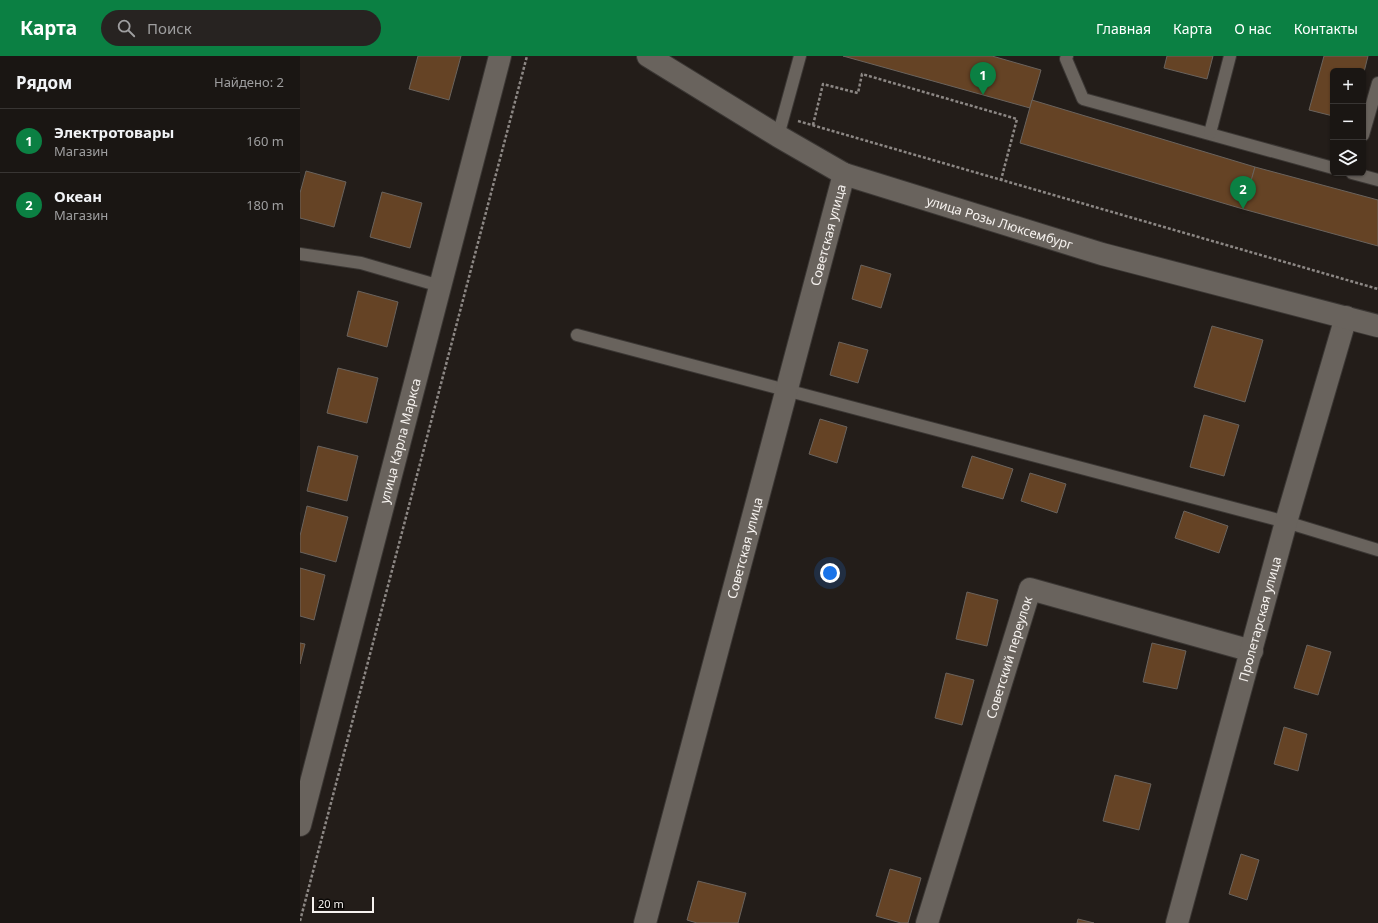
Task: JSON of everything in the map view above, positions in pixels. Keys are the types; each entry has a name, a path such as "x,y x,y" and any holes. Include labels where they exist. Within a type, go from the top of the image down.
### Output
{"street":[{"name":"улица Карла Маркса","path":"300,826 500,56"},
{"name":"улица Розы Люксембург","path":"658,59 780,127 844,174 1102,254 1378,326"},
{"name":"Советская улица","path":"645,923 788,390 844,174"},
{"name":"Пролетарская улица","path":"1177,923 1286,522 1346,317"},
{"name":"Советский переулок","path":"927,923 1030,589 1252,651"}],"lane":[{"path":"780,127 800,56"},
{"path":"1210,133 1230,56"},
{"path":"1063,57 1083,99 1330,167"},
{"path":"1366,124 1378,82"},
{"path":"1363,176 1378,180"},
{"path":"300,254 360,263 440,286"},
{"path":"577,335 1286,522 1378,550"}],"path":[{"path":"300,921 527,56"},
{"path":"813,125 823,84 858,93 862,74 1017,119 1001,180"},
{"path":"780,127 813,125 1378,289"}],"building":[{"path":"418,56 461,56 449,100 409,89"},
{"path":"843,56 992,56 1041,70 1030,108"},
{"path":"1167,56 1213,56 1207,79 1164,68"},
{"path":"1324,56 1368,56 1365,68 1330,68 1330,115 1309,110"},
{"path":"1032,100 1255,167 1243,209 1020,143"},
{"path":"1255,167 1378,200 1378,246 1243,209"},
{"path":"306,171 346,182 334,227 300,218 300,193"},
{"path":"382,192 422,203 410,248 370,237"},
{"path":"861,265 891,274 881,308 852,299"},
{"path":"358,291 398,302 387,347 347,336"},
{"path":"1212,326 1263,340 1245,402 1194,387"},
{"path":"839,342 868,350 858,383 830,375"},
{"path":"338,368 378,378 367,423 327,413"},
{"path":"1204,415 1239,425 1224,476 1190,467"},
{"path":"820,419 847,427 837,463 809,454"},
{"path":"318,446 358,456 347,501 307,491"},
{"path":"972,456 1013,469 1003,499 962,487"},
{"path":"1030,473 1066,484 1057,513 1021,501"},
{"path":"307,506 348,517 336,562 300,552 300,536"},
{"path":"1184,511 1228,526 1219,553 1175,538"},
{"path":"300,568 325,575 314,620 300,616"},
{"path":"967,592 998,600 987,646 956,639"},
{"path":"300,643 305,644 300,664"},
{"path":"1152,643 1186,651 1177,689 1143,682"},
{"path":"1307,645 1331,652 1318,695 1294,688"},
{"path":"946,673 974,680 962,725 935,718"},
{"path":"1284,727 1307,734 1298,771 1274,764"},
{"path":"1115,775 1151,784 1139,830 1103,821"},
{"path":"1241,854 1259,860 1247,900 1229,894"},
{"path":"890,869 921,878 908,923 901,923 876,916"},
{"path":"698,881 746,893 738,923 697,923 687,920"},
{"path":"1078,919 1094,923 1077,923"}],"place":[{"name":"Электротовары","path":"983,95"},
{"name":"Океан","path":"1243,209"}]}
